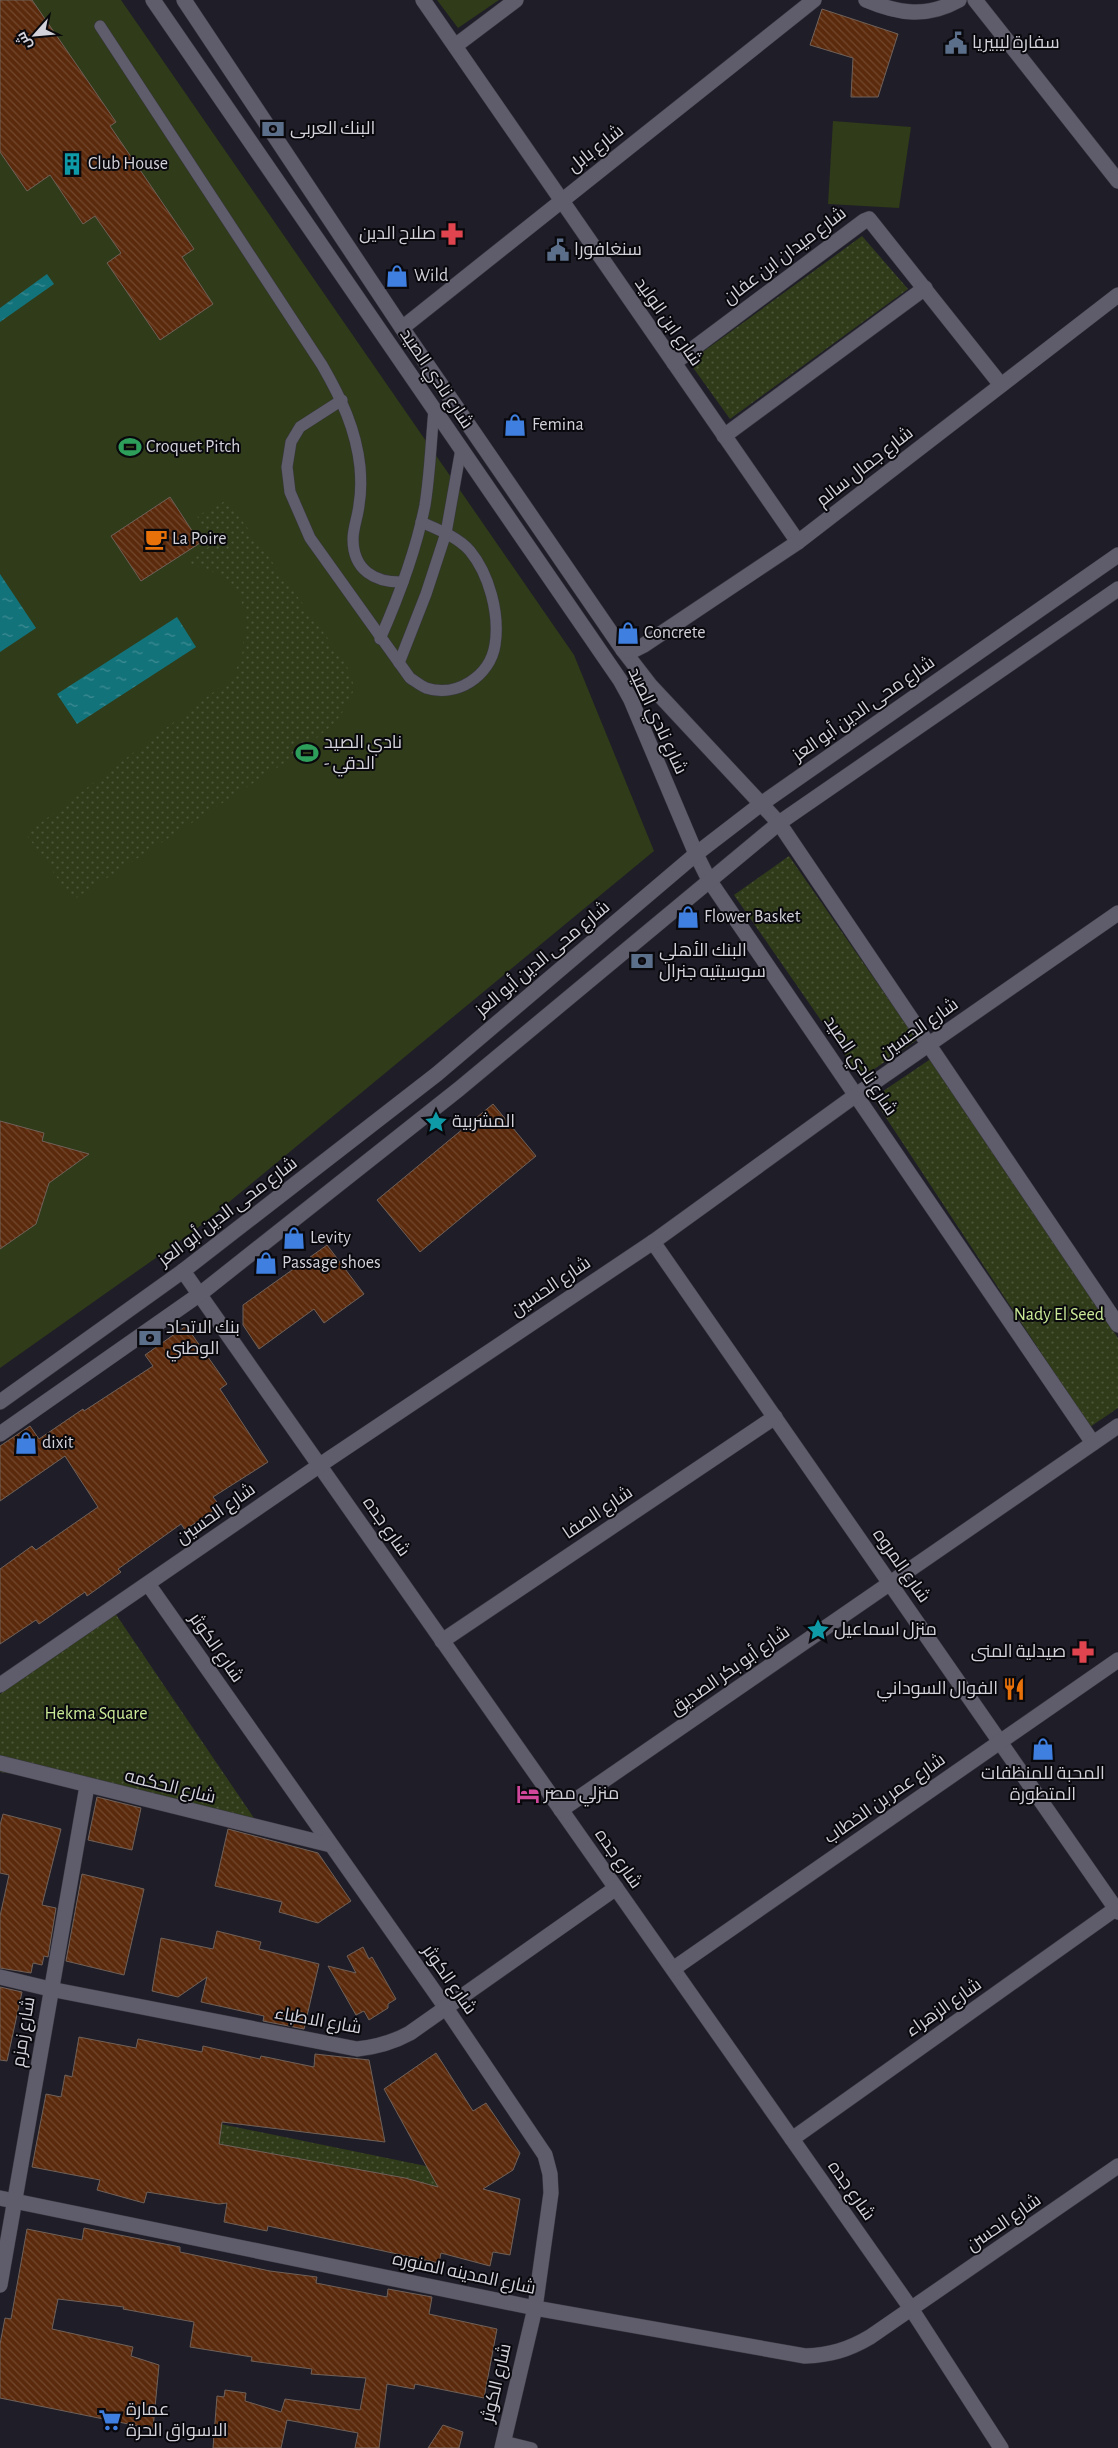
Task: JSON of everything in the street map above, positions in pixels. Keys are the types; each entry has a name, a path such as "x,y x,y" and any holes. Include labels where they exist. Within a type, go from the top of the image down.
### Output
{"street":[{"name":"شارع نادي الصيد","path":"184,0 402,328 623,650 644,678 779,823 1118,1325"},
{"name":"شارع ابن الوليد","path":"423,0 798,542"},
{"path":"455,46 516,0"},
{"name":"شارع بابل","path":"402,328 814,0"},
{"path":"866,0 891,10 918,13 946,8 959,0"},
{"path":"975,0 1118,181"},
{"name":"شارع نادي الصيد","path":"162,3 434,410 626,691 709,880 1093,1443"},
{"name":"شارع ميدان ابن عفان","path":"674,363 866,219 872,221 1002,385"},
{"path":"724,436 925,288"},
{"name":"شارع جمال سالم","path":"623,650 634,650 644,645 798,542 1118,295"},
{"name":"شارع محى الدين أبو العز","path":"0,1402 183,1271 437,1074 696,854 760,804 1118,555"},
{"path":"0,1434 200,1294 459,1089 779,823 1118,589"},
{"name":"شارع الحسين","path":"0,1684 320,1465 653,1242 856,1095 1118,914"},
{"name":"شارع المروه","path":"653,1242 1117,1909"},
{"name":"شارع جده","path":"183,1271 912,2310 1001,2448"},
{"name":"شارع الصفا","path":"442,1641 775,1417"},
{"name":"شارع أبو بكر الصديق","path":"561,1810 1118,1426"},
{"name":"شارع الكوثر","path":"148,1584 446,2008 544,2155 550,2174 551,2193 534,2308 502,2444"},
{"name":"شارع عمر بن الخطاب","path":"673,1969 1118,1660"},
{"name":"شارع الحكمه","path":"0,1763 86,1786 331,1845"},
{"name":"شارع زمزم","path":"0,2285 16,2202 50,1989 86,1786"},
{"name":"شارع الاطباء","path":"0,1977 50,1989 357,2049 373,2048 397,2040 446,2008 616,1888"},
{"name":"شارع الزهراء","path":"792,2139 1117,1909"},
{"name":"شارع الحسن","path":"912,2310 1118,2166"},
{"name":"شارع المدينه المنوره","path":"0,2198 534,2308 805,2356 828,2355 850,2349 912,2310"}],"lane":[{"path":"100,26 322,365 342,400 354,433 360,468 360,504 353,538 354,554 361,567 373,577 387,582 403,582"},
{"path":"342,400 300,427 291,442 287,467 290,492 310,538 399,664 410,678 425,688 444,691 462,687 478,677 489,662 495,645 495,618 490,592 482,569 469,550 446,533 421,522"},
{"path":"380,639 403,582 421,522 425,504 434,410"},
{"path":"399,664 426,594 446,533 461,449"},
{"path":"502,2444 532,2448"}],"green space":[{"name":"نادي الصيد - الدقي","path":"0,0 121,0 574,655 654,851 194,1231 0,1368"},
{"path":"437,0 499,0 458,28"},
{"path":"833,121 911,127 899,208 828,204"},
{"path":"862,236 908,289 730,419 689,362"},
{"path":"227,500 345,662 352,678 354,690 341,715 330,727 292,758 73,900 26,834 232,678 242,657 246,613 237,591 221,575 186,562 213,544 197,516"},
{"path":"789,856 917,1040 861,1078 734,895"},
{"name":"Nady El Seed","path":"932,1058 1118,1338 1118,1408 1090,1427 873,1098"},
{"name":"Hekma Square","path":"115,1613 260,1827 58,1781 0,1772 0,1694"},
{"path":"94,2098 465,2174 459,2199 87,2129"}],"water":[{"path":"47,274 54,284 0,322 0,308"},
{"path":"0,574 36,628 0,652"},
{"path":"177,617 196,647 77,724 57,694"}],"building":[{"name":"Club House","path":"0,0 32,0 116,122 110,126 194,249 182,257 213,304 160,340 107,263 121,253 95,216 83,224 50,175 27,191 0,152"},
{"path":"822,9 898,34 878,97 851,97 853,58 810,45"},
{"name":"La Poire","path":"170,497 200,543 141,581 111,536"},
{"path":"493,1104 536,1156 420,1252 377,1200"},
{"path":"0,1121 44,1133 42,1141 89,1154 49,1183 36,1224 0,1249"},
{"path":"327,1245 364,1294 324,1323 314,1309 259,1349 243,1325 243,1305"},
{"path":"186,1326 227,1384 220,1389 268,1462 213,1497 220,1506 185,1530 181,1524 118,1569 121,1572 87,1596 85,1592 39,1624 36,1620 0,1644 0,1569 32,1546 36,1550 98,1507 65,1456 0,1501 0,1446 30,1426 39,1439 83,1409 84,1411 153,1366 145,1355"},
{"path":"97,1797 141,1808 132,1850 88,1840"},
{"path":"3,1814 61,1829 42,1905 56,1908 48,1957 44,1956 42,1965 33,1963 31,1973 0,1968 0,1916 9,1875 0,1873 0,1825"},
{"path":"228,1829 318,1853 351,1901 318,1923 279,1912 282,1902 215,1886"},
{"path":"82,1874 144,1889 124,1975 66,1961"},
{"path":"217,1931 261,1942 259,1949 319,1964 304,2029 263,2021 264,2016 201,2002 207,1977 178,1997 152,1991 161,1938 213,1949"},
{"path":"363,1947 369,1959 372,1957 396,1999 388,2004 388,2008 369,2020 364,2011 356,2015 328,1966 356,1973 347,1956"},
{"path":"0,1987 22,1992 7,2061 0,2060"},
{"path":"79,2037 136,2048 138,2039 202,2052 203,2046 260,2059 261,2056 314,2067 315,2054 369,2060 385,2142 222,2122 219,2144 405,2178 438,2187 384,2089 436,2053 473,2111 486,2103 520,2153 513,2170 483,2189 520,2199 510,2255 493,2252 490,2266 441,2253 439,2263 268,2226 267,2231 224,2222 227,2203 219,2204 147,2192 144,2203 97,2190 100,2180 32,2167 46,2094 61,2097 65,2075 72,2077"},
{"path":"84,2228 180,2247 180,2252 270,2271 317,2277 316,2283 387,2297 388,2289 432,2297 429,2314 497,2329 484,2398 415,2384 414,2389 387,2384 379,2448 355,2448 358,2433 287,2420 281,2448 213,2448 217,2396 224,2397 225,2390 246,2393 245,2401 281,2412 285,2399 360,2410 366,2378 311,2374 312,2369 251,2361 252,2357 190,2347 194,2322 123,2309 124,2307 58,2299 52,2329 133,2347 131,2356 159,2365 153,2429 0,2398 0,2344 5,2318 11,2319 27,2229 82,2240"},
{"path":"443,2425 463,2432 459,2448 428,2448"}],"place":[{"name":"سفارة ليبيريا","path":"956,43"},
{"name":"البنك العربى","path":"273,129"},
{"name":"Club House","path":"72,164"},
{"name":"صلاح الدين","path":"452,234"},
{"name":"سنغافورا","path":"558,250"},
{"name":"Wild","path":"397,276"},
{"name":"Femina","path":"515,425"},
{"name":"Croquet Pitch","path":"130,447"},
{"name":"La Poire","path":"156,539"},
{"name":"Concrete","path":"628,633"},
{"name":"نادي الصيد - الدقي","path":"307,753"},
{"name":"Flower Basket","path":"688,917"},
{"name":"البنك الأهلي سوسيتيه جنرال","path":"642,961"},
{"name":"المشربية","path":"436,1122"},
{"name":"Levity","path":"294,1238"},
{"name":"Passage shoes","path":"266,1263"},
{"name":"بنك الاتحاد الوطني","path":"150,1338"},
{"name":"dixit","path":"26,1443"},
{"name":"منزل اسماعيل","path":"818,1630"},
{"name":"صيدلية المنى","path":"1083,1652"},
{"name":"الفوال السوداني","path":"1014,1689"},
{"name":"المحبة للمنظفات المتطورة","path":"1043,1749"},
{"name":"منزلي مصر","path":"528,1794"},
{"name":"عمارة الاسواق الحرة","path":"110,2420"}]}
